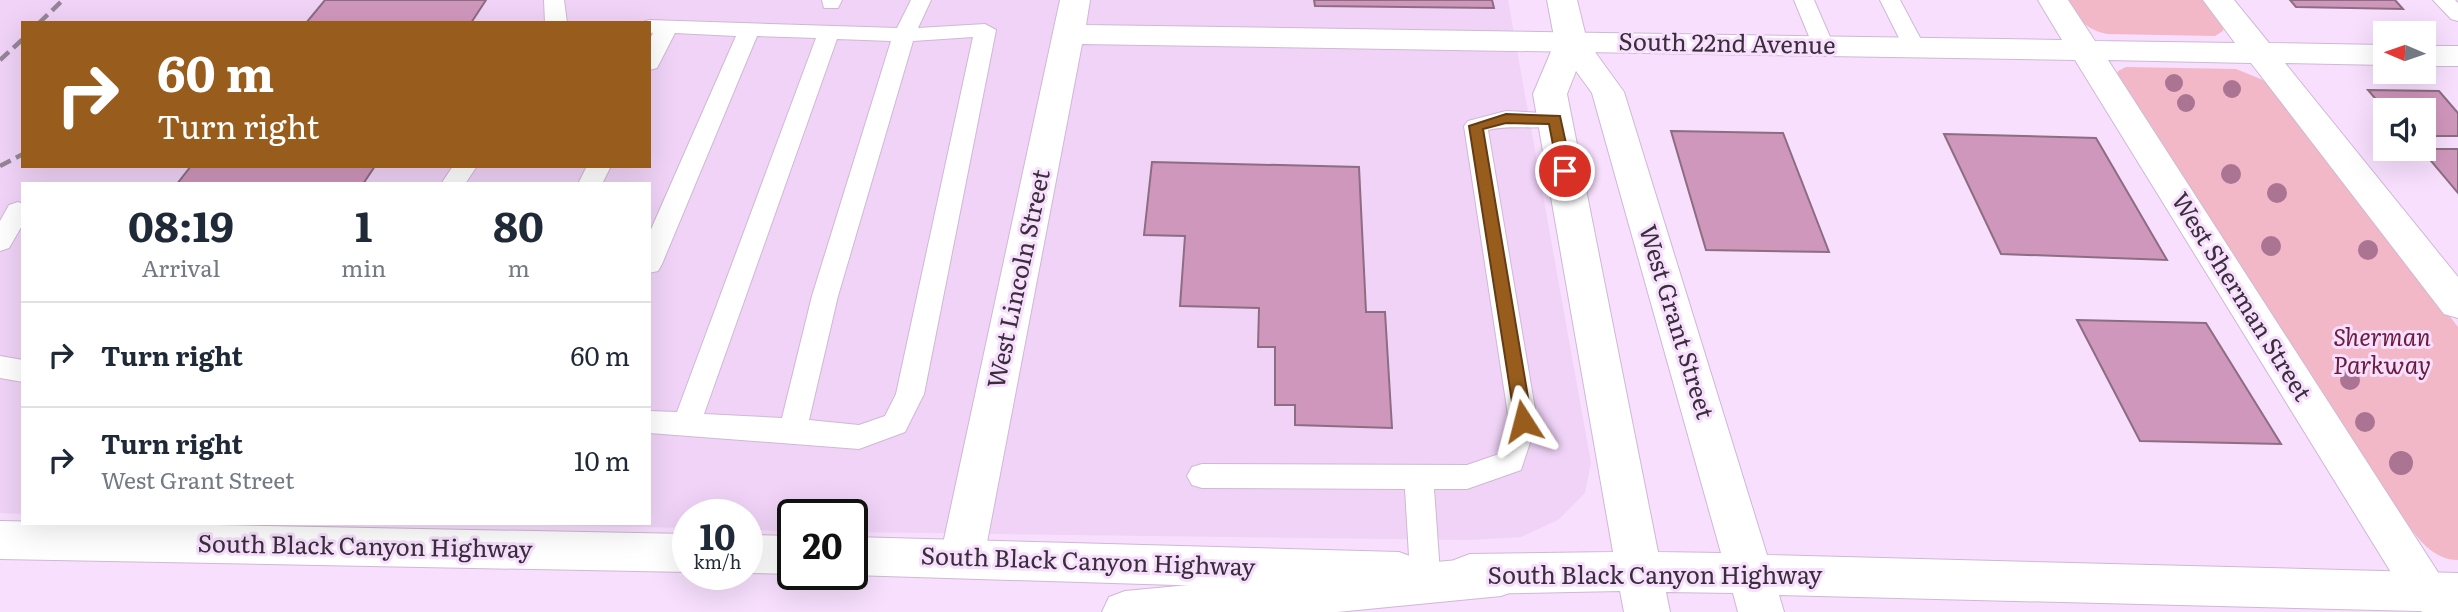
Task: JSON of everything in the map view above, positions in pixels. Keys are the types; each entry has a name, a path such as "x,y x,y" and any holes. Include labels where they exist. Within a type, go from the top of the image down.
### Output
{"main road":[{"name":"West Grant Street","path":"1562,0 1571,42 1608,93 1756,593"},
{"name":"West Sherman Street","path":"2053,0 2448,595"},
{"path":"2218,0 2458,304"},
{"name":"South 22nd Avenue","path":"1072,17 1571,42 2373,55"},
{"name":"West Lincoln Street","path":"962,558 1072,17"},
{"path":"1571,42 1550,94 1643,591"},
{"path":"2436,56 2458,56"},
{"name":"South Black Canyon Highway","path":"0,540 672,553"},
{"name":"South Black Canyon Highway","path":"868,556 1500,576 1643,591 2448,595"},
{"path":"1125,612 1500,576"}],"lane":[{"path":"554,0 557,21"},
{"path":"793,430 825,296 904,35 921,0"},
{"path":"1804,0 1823,46"},
{"path":"1890,0 1914,47"},
{"path":"2443,0 2458,15"},
{"path":"651,54 658,26 904,35 985,30 910,394 895,424 859,437 793,430 651,422"},
{"path":"651,259 749,30"},
{"path":"686,425 829,32"},
{"path":"1202,476 1467,477 1511,462 1523,421 1476,126 1506,118 1555,119"},
{"path":"0,242 18,211"},
{"path":"0,367 21,372"},
{"path":"1419,477 1424,573"}],"shaded area":[{"path":"0,0 1508,0 1591,463 1585,493 1558,520 1521,537 1469,540 868,532 868,499 777,499 777,531 763,530 763,499 672,499 672,528 547,525 651,525 651,182 21,182 21,514 0,513"}],"green space":[{"path":"2066,0 2206,0 2224,24 2223,31 2215,36 2107,34 2083,22"},
{"name":"Sherman Parkway","path":"2126,67 2236,69 2268,82 2458,327 2458,560 2433,552 2403,518 2116,80 2118,71"}],"building":[{"path":"325,0 486,0 472,21 308,21"},
{"path":"1314,0 1492,0 1494,8 1315,6"},
{"path":"2290,0 2395,0 2403,9 2296,7"},
{"path":"2368,90 2439,91 2458,113 2458,136 2436,136 2436,98 2375,98"},
{"path":"1671,131 1783,133 1829,252 1706,250"},
{"path":"1944,134 2096,138 2167,260 2001,254"},
{"path":"2436,149 2458,149 2458,193 2431,161 2436,161"},
{"path":"1152,162 1359,167 1366,312 1385,312 1392,428 1295,425 1295,405 1275,405 1275,347 1258,347 1259,308 1180,306 1185,236 1144,235"},
{"path":"189,168 374,168 364,182 179,182"},
{"path":"2077,320 2206,323 2281,444 2140,441"}],"railway":[{"path":"41,21 63,0"},
{"path":"0,60 21,41"},
{"path":"0,166 21,155"}],"route":[{"path":"1523,421 1476,126 1506,118 1555,119 1565,171"}]}
